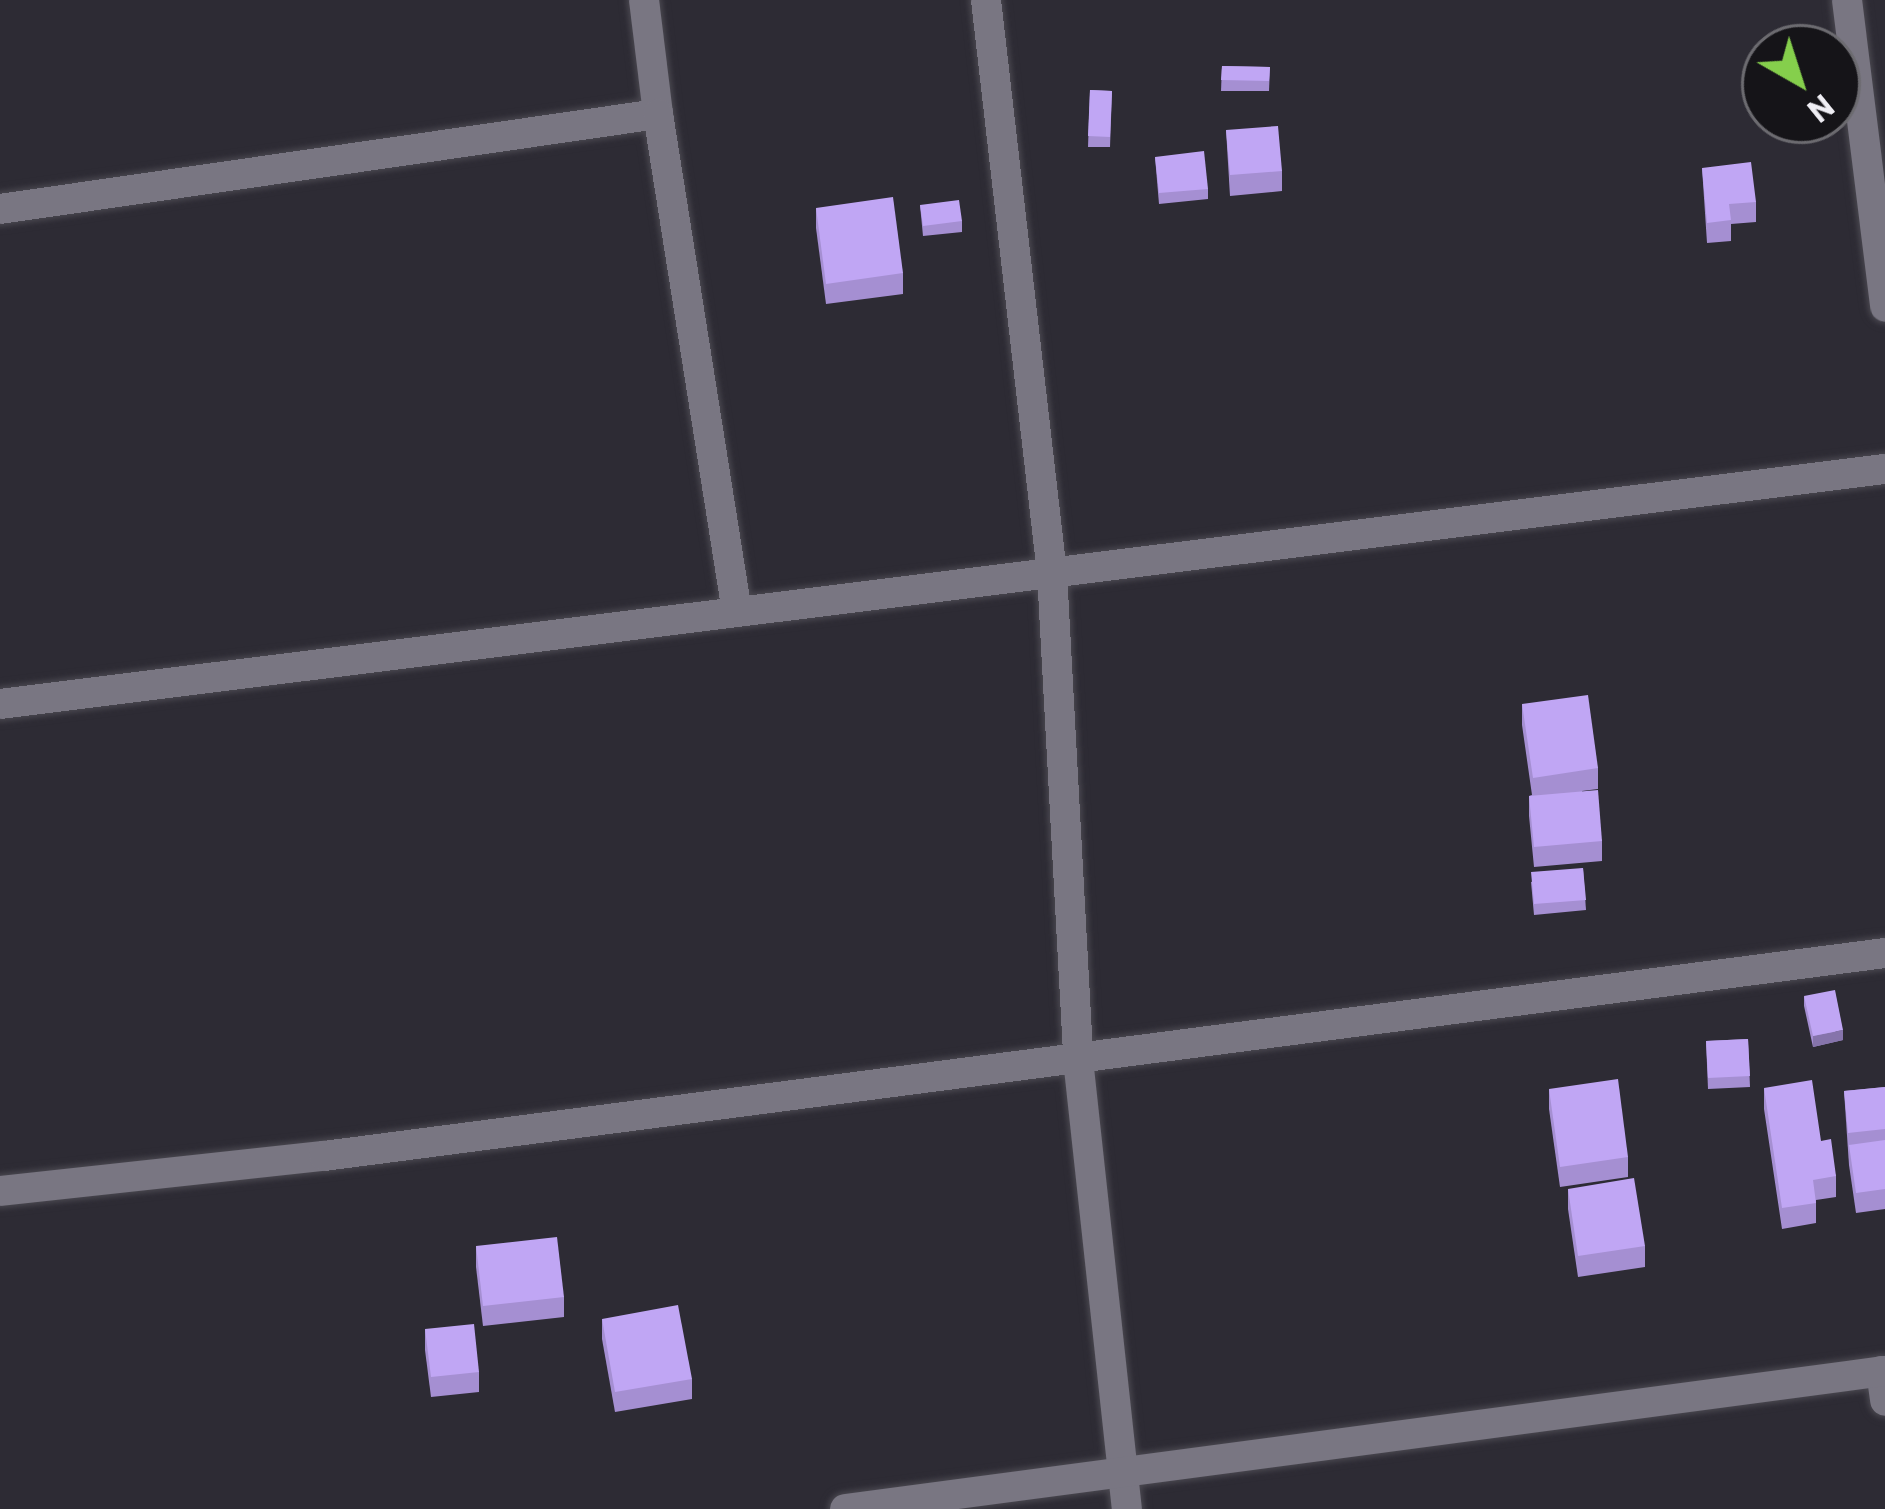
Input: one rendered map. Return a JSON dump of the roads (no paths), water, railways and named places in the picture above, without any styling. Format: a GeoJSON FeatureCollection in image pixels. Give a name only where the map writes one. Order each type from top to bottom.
{"type":"FeatureCollection","features":[{"type":"Feature","properties":{"kind":"street"},"geometry":{"type":"LineString","coordinates":[[644,0],[737,612]]}},
{"type":"Feature","properties":{"kind":"street"},"geometry":{"type":"LineString","coordinates":[[986,0],[1052,573],[1078,1058],[1127,1509]]}},
{"type":"Feature","properties":{"kind":"street"},"geometry":{"type":"LineString","coordinates":[[1847,0],[1885,307]]}},
{"type":"Feature","properties":{"kind":"street"},"geometry":{"type":"LineString","coordinates":[[0,208],[658,114]]}},
{"type":"Feature","properties":{"kind":"street"},"geometry":{"type":"LineString","coordinates":[[0,704],[1885,469]]}},
{"type":"Feature","properties":{"kind":"street"},"geometry":{"type":"LineString","coordinates":[[0,1191],[324,1156],[1885,953]]}},
{"type":"Feature","properties":{"kind":"street"},"geometry":{"type":"LineString","coordinates":[[845,1509],[1883,1381]]}}]}
